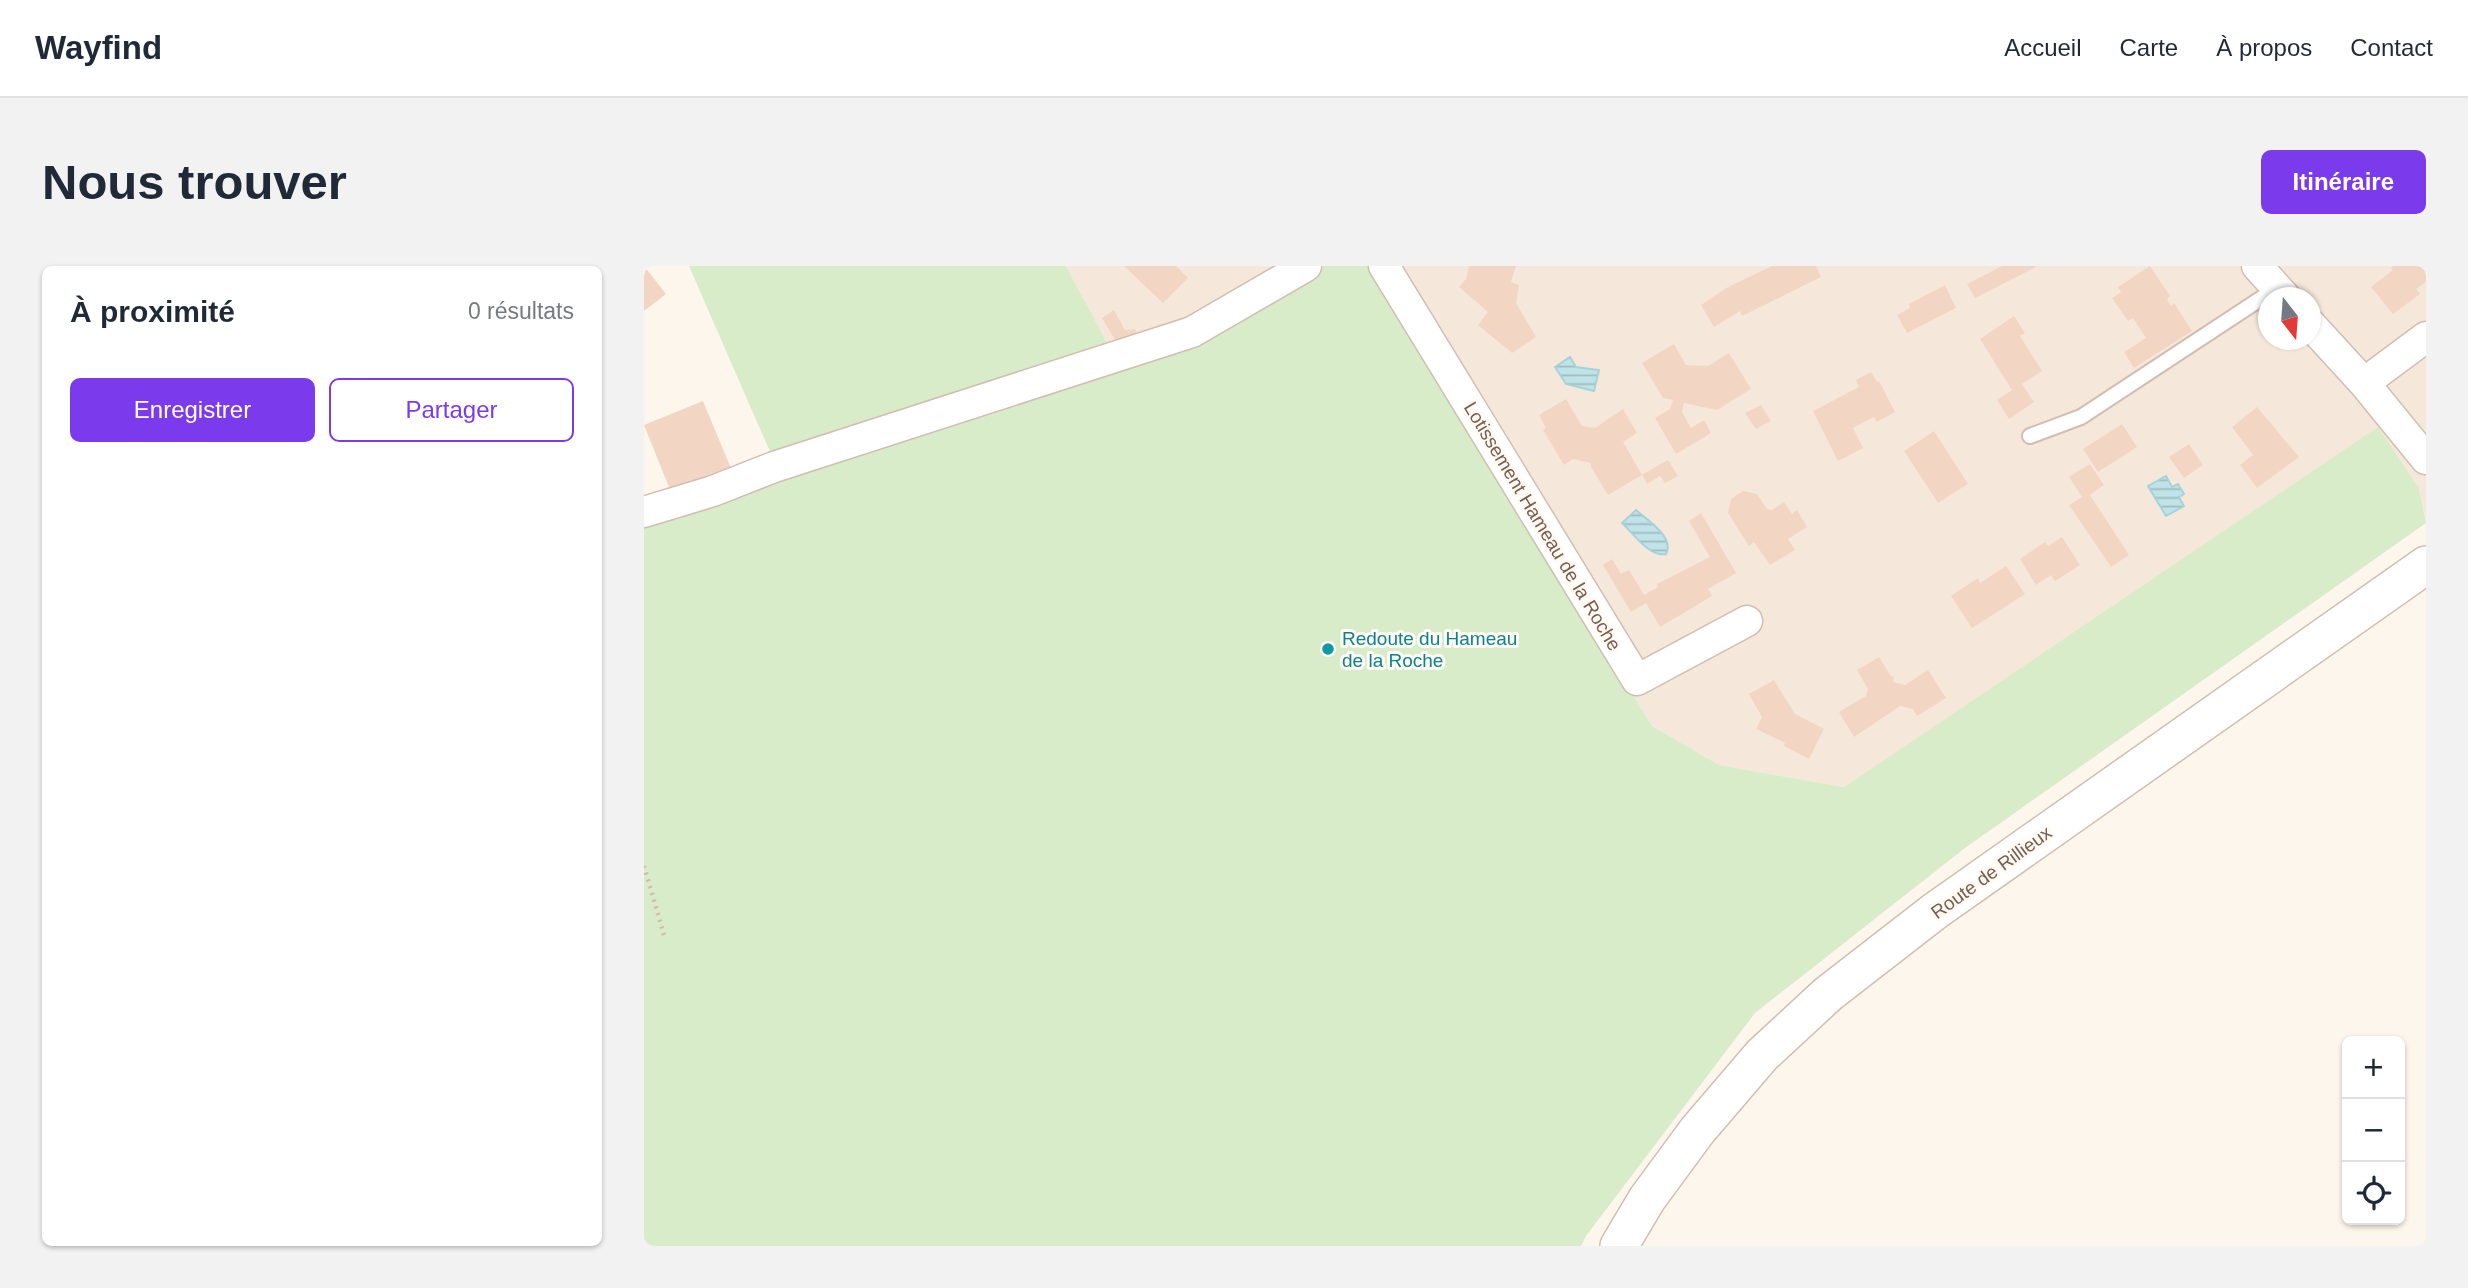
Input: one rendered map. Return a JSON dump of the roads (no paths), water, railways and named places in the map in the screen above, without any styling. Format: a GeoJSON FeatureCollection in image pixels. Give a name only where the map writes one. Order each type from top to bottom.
{"type":"FeatureCollection","features":[{"type":"Feature","properties":{"kind":"street"},"geometry":{"type":"LineString","coordinates":[[644,512],[713,491],[774,467],[1192,332],[1306,266]]}},
{"type":"Feature","properties":{"kind":"street","name":"Lotissement Hameau de la Roche"},"geometry":{"type":"LineString","coordinates":[[1384,266],[1637,680],[1747,621]]}},
{"type":"Feature","properties":{"kind":"street"},"geometry":{"type":"LineString","coordinates":[[2257,266],[2276,287]]}},
{"type":"Feature","properties":{"kind":"street"},"geometry":{"type":"LineString","coordinates":[[2321,335],[2426,459]]}},
{"type":"Feature","properties":{"kind":"street"},"geometry":{"type":"LineString","coordinates":[[2364,383],[2426,337]]}},
{"type":"Feature","properties":{"kind":"street","name":"Route de Rillieux"},"geometry":{"type":"LineString","coordinates":[[1619,1246],[1647,1199],[1697,1131],[1762,1055],[1828,994],[1956,896],[2426,565]]}},
{"type":"Feature","properties":{"kind":"lane"},"geometry":{"type":"LineString","coordinates":[[2030,436],[2081,418],[2258,308]]}},
{"type":"Feature","properties":{"kind":"water"},"geometry":{"type":"Polygon","coordinates":[[[1570,357],[1576,367],[1599,370],[1594,391],[1566,384],[1555,367],[1570,357]]]}},
{"type":"Feature","properties":{"kind":"water"},"geometry":{"type":"Polygon","coordinates":[[[2166,476],[2172,487],[2178,484],[2184,494],[2179,497],[2184,506],[2166,516],[2148,486],[2166,476]]]}},
{"type":"Feature","properties":{"kind":"water"},"geometry":{"type":"Polygon","coordinates":[[[1636,510],[1663,535],[1667,541],[1666,554],[1648,548],[1622,523],[1636,510]]]}},
{"type":"Feature","properties":{"kind":"place","name":"Redoute du Hameau de la Roche"},"geometry":{"type":"Point","coordinates":[1328,649]}}]}
